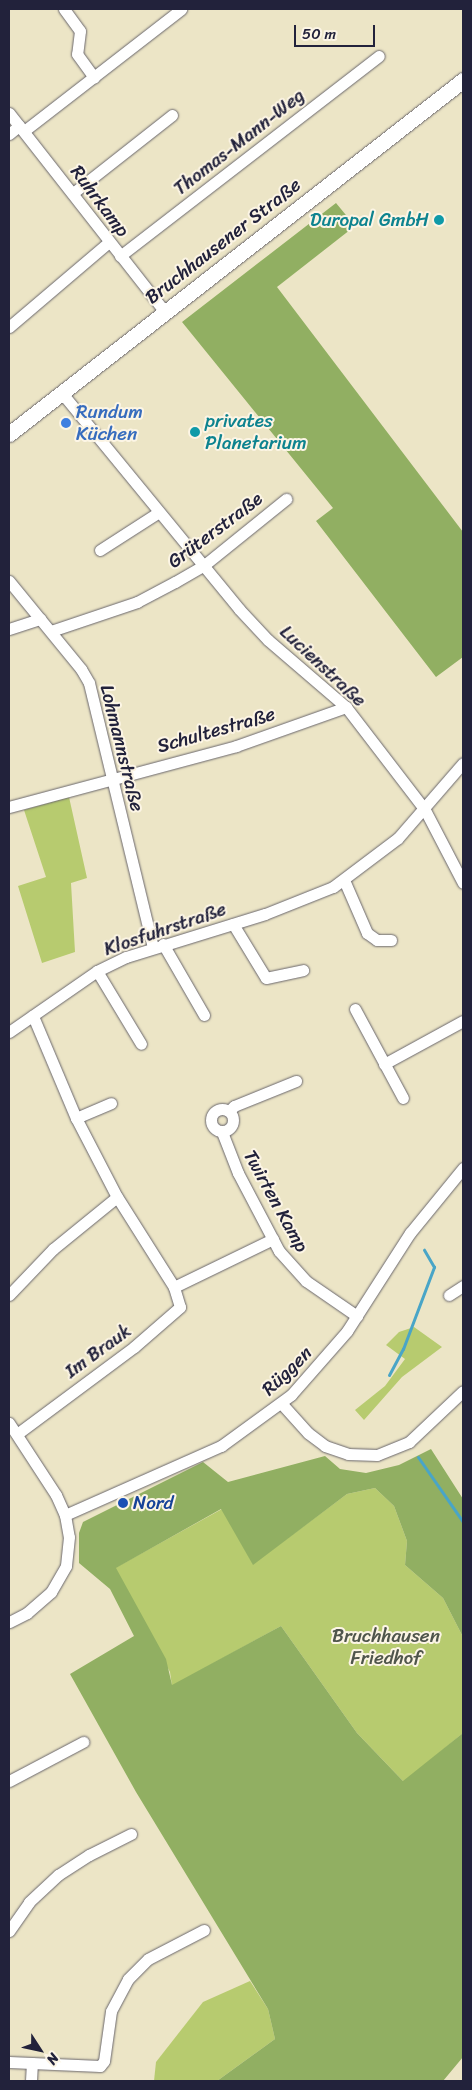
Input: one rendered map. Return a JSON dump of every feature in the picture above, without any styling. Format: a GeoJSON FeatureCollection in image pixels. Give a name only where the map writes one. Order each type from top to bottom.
{"type":"FeatureCollection","features":[{"type":"Feature","properties":{"kind":"street"},"geometry":{"type":"LineString","coordinates":[[64,9],[80,31],[77,54],[94,77]]}},
{"type":"Feature","properties":{"kind":"street"},"geometry":{"type":"LineString","coordinates":[[9,134],[21,128],[94,77],[181,9]]}},
{"type":"Feature","properties":{"kind":"street","name":"Thomas-Mann-Weg"},"geometry":{"type":"LineString","coordinates":[[120,256],[379,56]]}},
{"type":"Feature","properties":{"kind":"street","name":"Bruchhausener Straße"},"geometry":{"type":"LineString","coordinates":[[9,434],[164,311],[463,80]]}},
{"type":"Feature","properties":{"kind":"street","name":"Ruhrkamp"},"geometry":{"type":"LineString","coordinates":[[9,112],[164,311]]}},
{"type":"Feature","properties":{"kind":"street"},"geometry":{"type":"LineString","coordinates":[[73,193],[172,116]]}},
{"type":"Feature","properties":{"kind":"street"},"geometry":{"type":"LineString","coordinates":[[9,327],[109,242]]}},
{"type":"Feature","properties":{"kind":"street","name":"Lucienstraße"},"geometry":{"type":"LineString","coordinates":[[61,392],[203,566],[268,640],[346,707],[425,810],[463,884]]}},
{"type":"Feature","properties":{"kind":"street","name":"Grüterstraße"},"geometry":{"type":"LineString","coordinates":[[51,631],[137,602],[203,566],[286,498]]}},
{"type":"Feature","properties":{"kind":"street"},"geometry":{"type":"LineString","coordinates":[[100,550],[159,512]]}},
{"type":"Feature","properties":{"kind":"street","name":"Lohmannstraße"},"geometry":{"type":"LineString","coordinates":[[9,581],[81,669],[88,683],[111,778],[158,945],[204,1015]]}},
{"type":"Feature","properties":{"kind":"street"},"geometry":{"type":"LineString","coordinates":[[9,629],[40,619]]}},
{"type":"Feature","properties":{"kind":"street","name":"Schultestraße"},"geometry":{"type":"LineString","coordinates":[[9,807],[111,778],[236,746],[346,707]]}},
{"type":"Feature","properties":{"kind":"street","name":"Klosfuhrstraße"},"geometry":{"type":"LineString","coordinates":[[9,1032],[97,971],[158,945],[234,924],[300,902],[344,880],[398,838],[425,810],[463,763]]}},
{"type":"Feature","properties":{"kind":"street"},"geometry":{"type":"LineString","coordinates":[[344,880],[367,933],[377,940],[391,940]]}},
{"type":"Feature","properties":{"kind":"street"},"geometry":{"type":"LineString","coordinates":[[234,924],[266,978],[303,970]]}},
{"type":"Feature","properties":{"kind":"street"},"geometry":{"type":"LineString","coordinates":[[97,971],[141,1044]]}},
{"type":"Feature","properties":{"kind":"street"},"geometry":{"type":"LineString","coordinates":[[355,1009],[404,1098]]}},
{"type":"Feature","properties":{"kind":"street","name":"Im Brauk"},"geometry":{"type":"LineString","coordinates":[[17,1434],[177,1312],[180,1301],[174,1287],[117,1197],[76,1118],[33,1016]]}},
{"type":"Feature","properties":{"kind":"street"},"geometry":{"type":"LineString","coordinates":[[384,1064],[463,1021]]}},
{"type":"Feature","properties":{"kind":"street"},"geometry":{"type":"LineString","coordinates":[[229,1112],[234,1106],[296,1080]]}},
{"type":"Feature","properties":{"kind":"street"},"geometry":{"type":"LineString","coordinates":[[76,1118],[111,1103]]}},
{"type":"Feature","properties":{"kind":"street"},"geometry":{"type":"LineString","coordinates":[[217,1110],[229,1112],[233,1118],[232,1126],[222,1132],[212,1127],[212,1116],[217,1110]]}},
{"type":"Feature","properties":{"kind":"street","name":"Twirten Kamp"},"geometry":{"type":"LineString","coordinates":[[222,1132],[238,1173],[272,1239],[306,1281],[358,1316]]}},
{"type":"Feature","properties":{"kind":"street","name":"Rüggen"},"geometry":{"type":"LineString","coordinates":[[65,1515],[221,1446],[281,1403],[315,1371],[358,1316],[410,1233],[463,1168]]}},
{"type":"Feature","properties":{"kind":"street"},"geometry":{"type":"LineString","coordinates":[[9,1295],[53,1249],[117,1197]]}},
{"type":"Feature","properties":{"kind":"street"},"geometry":{"type":"LineString","coordinates":[[174,1287],[272,1239]]}},
{"type":"Feature","properties":{"kind":"street"},"geometry":{"type":"LineString","coordinates":[[449,1295],[463,1286]]}},
{"type":"Feature","properties":{"kind":"street"},"geometry":{"type":"LineString","coordinates":[[281,1403],[308,1433],[326,1446],[348,1454],[377,1455],[409,1442],[463,1391]]}},
{"type":"Feature","properties":{"kind":"street"},"geometry":{"type":"LineString","coordinates":[[9,1423],[50,1485],[65,1515],[69,1548],[61,1576],[40,1604],[9,1622]]}},
{"type":"Feature","properties":{"kind":"street"},"geometry":{"type":"LineString","coordinates":[[9,1781],[83,1742]]}},
{"type":"Feature","properties":{"kind":"street"},"geometry":{"type":"LineString","coordinates":[[9,1931],[29,1902],[58,1875],[88,1855],[132,1834]]}},
{"type":"Feature","properties":{"kind":"street"},"geometry":{"type":"LineString","coordinates":[[9,2062],[100,2066],[104,2061],[111,2011],[128,1979],[148,1959],[204,1930]]}},
{"type":"Feature","properties":{"kind":"street"},"geometry":{"type":"LineString","coordinates":[[31,2081],[38,2063]]}},
{"type":"Feature","properties":{"kind":"green space"},"geometry":{"type":"Polygon","coordinates":[[[336,203],[355,226],[277,287],[463,532],[463,657],[436,677],[316,521],[333,508],[182,322],[336,203]]]}},
{"type":"Feature","properties":{"kind":"green space"},"geometry":{"type":"Polygon","coordinates":[[[69,797],[87,878],[71,883],[75,952],[42,963],[18,886],[46,877],[24,810],[69,797]]]}},
{"type":"Feature","properties":{"kind":"green space"},"geometry":{"type":"Polygon","coordinates":[[[414,1327],[442,1347],[402,1377],[364,1420],[355,1410],[385,1386],[405,1359],[386,1345],[399,1332],[414,1327]]]}},
{"type":"Feature","properties":{"kind":"green space"},"geometry":{"type":"Polygon","coordinates":[[[431,1449],[463,1499],[463,1637],[443,1598],[405,1565],[407,1541],[394,1506],[375,1488],[347,1494],[253,1565],[221,1509],[116,1568],[166,1659],[172,1685],[281,1626],[357,1733],[403,1781],[463,1733],[463,2057],[443,2081],[217,2081],[275,2039],[268,2009],[136,1792],[70,1674],[134,1636],[110,1589],[79,1563],[79,1533],[83,1522],[203,1462],[228,1482],[325,1456],[340,1469],[366,1473],[399,1465],[431,1449]]]}},
{"type":"Feature","properties":{"kind":"green space","name":"Bruchhausen Friedhof"},"geometry":{"type":"Polygon","coordinates":[[[375,1488],[394,1506],[407,1541],[405,1565],[443,1598],[463,1637],[463,1733],[404,1782],[357,1733],[281,1626],[172,1686],[170,1672],[115,1568],[222,1509],[253,1564],[347,1494],[375,1488]]]}},
{"type":"Feature","properties":{"kind":"green space"},"geometry":{"type":"Polygon","coordinates":[[[250,1981],[268,2009],[275,2039],[217,2081],[154,2081],[156,2062],[203,2002],[250,1981]]]}},
{"type":"Feature","properties":{"kind":"waterway"},"geometry":{"type":"LineString","coordinates":[[389,1375],[403,1349],[434,1267],[424,1250]]}},
{"type":"Feature","properties":{"kind":"waterway"},"geometry":{"type":"LineString","coordinates":[[418,1457],[463,1522]]}},
{"type":"Feature","properties":{"kind":"place","name":"Duropal GmbH"},"geometry":{"type":"Point","coordinates":[439,220]}},
{"type":"Feature","properties":{"kind":"place","name":"Rundum Küchen"},"geometry":{"type":"Point","coordinates":[66,423]}},
{"type":"Feature","properties":{"kind":"place","name":"privates Planetarium"},"geometry":{"type":"Point","coordinates":[195,432]}},
{"type":"Feature","properties":{"kind":"place","name":"Nord"},"geometry":{"type":"Point","coordinates":[123,1503]}}]}
